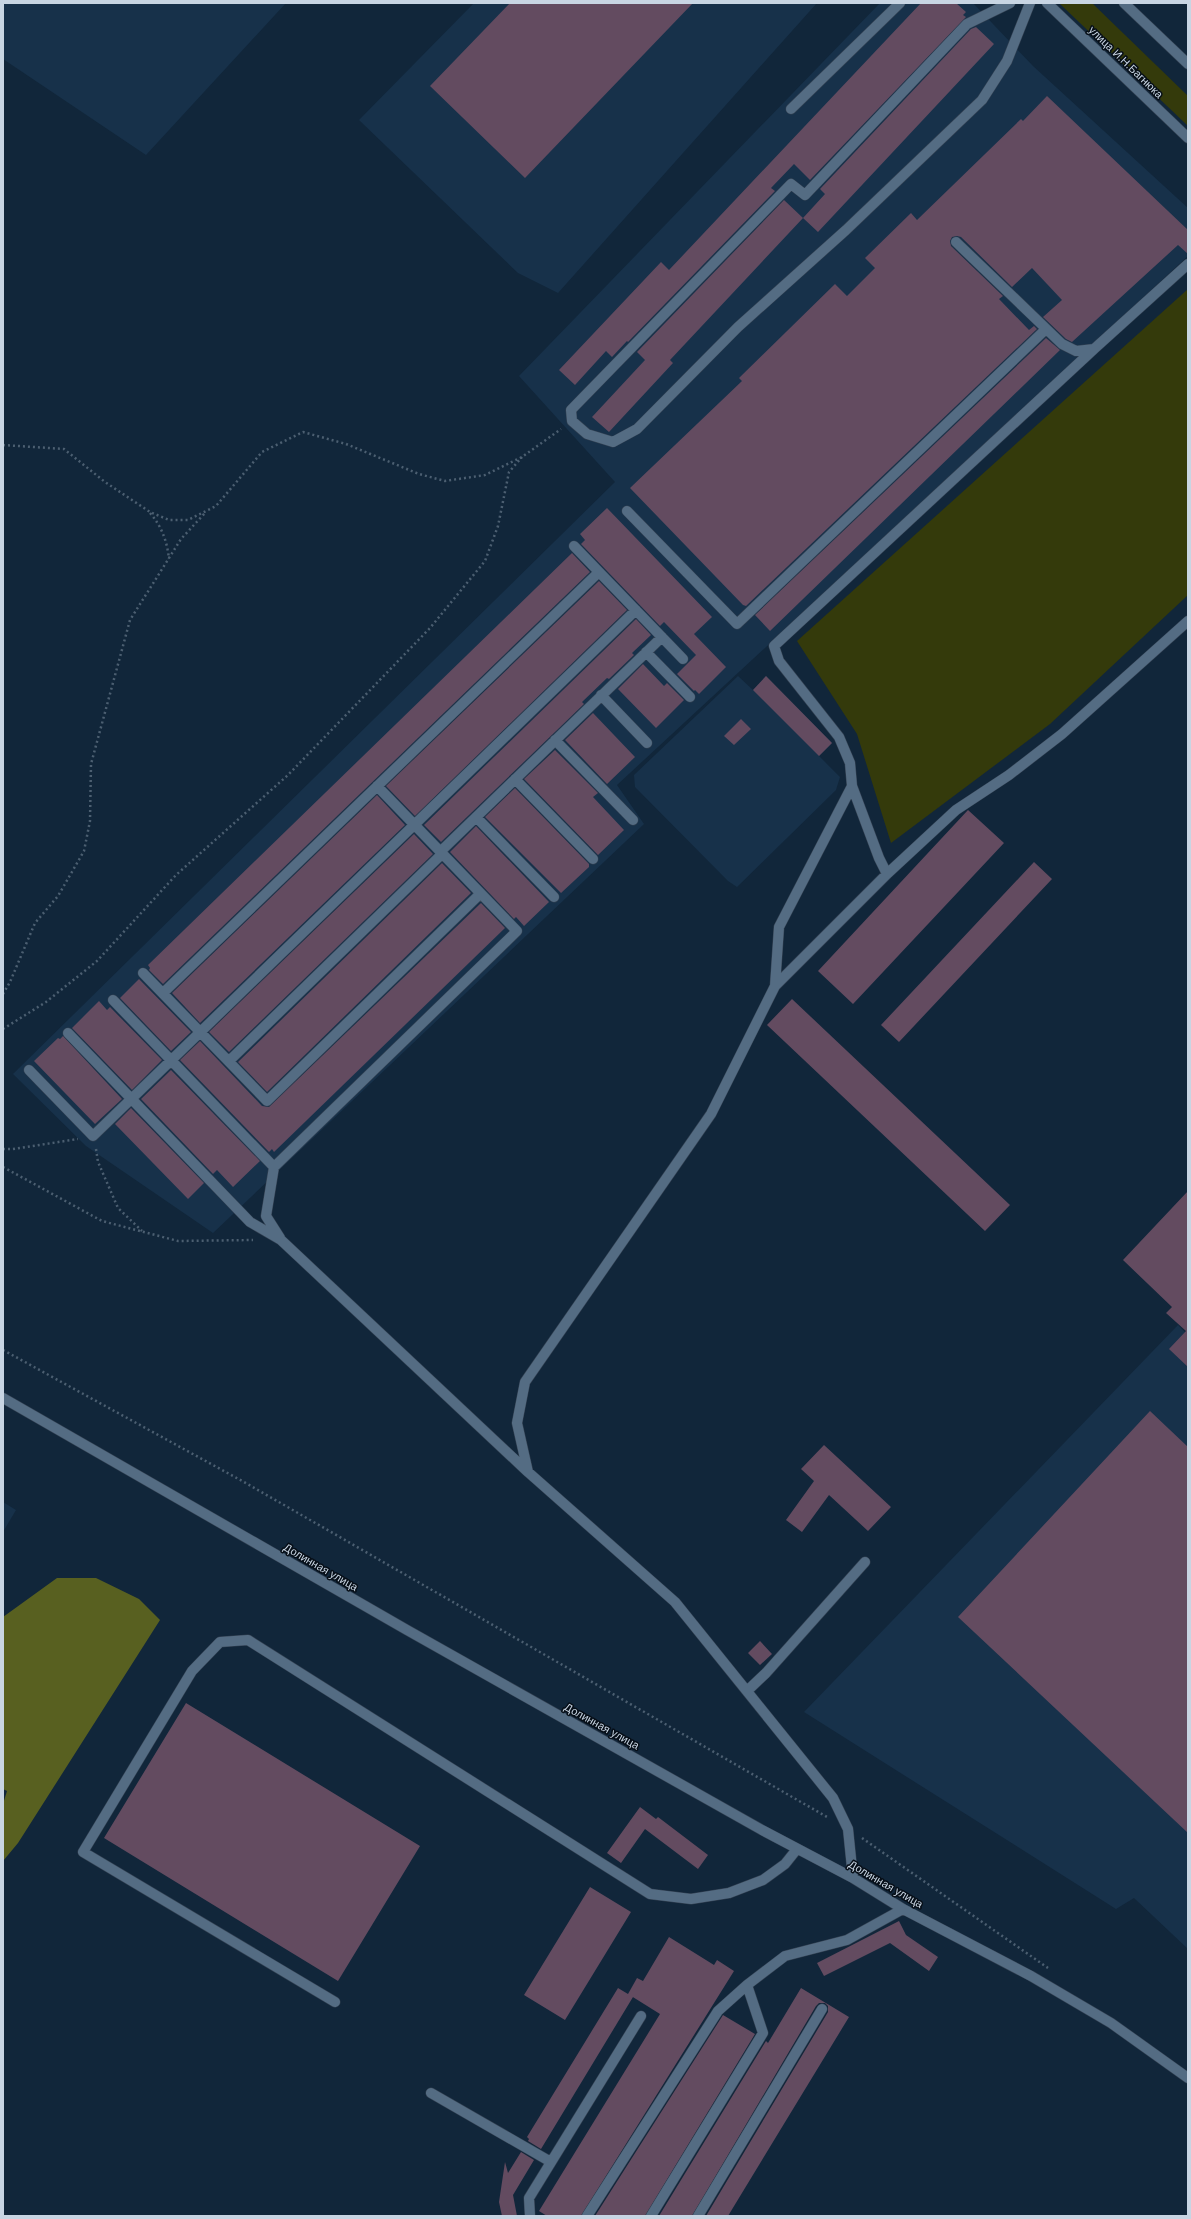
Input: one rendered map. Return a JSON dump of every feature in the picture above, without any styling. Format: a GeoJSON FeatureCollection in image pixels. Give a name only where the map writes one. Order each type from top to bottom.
{"type":"FeatureCollection","features":[{"type":"Feature","properties":{"kind":"street"},"geometry":{"type":"LineString","coordinates":[[791,109],[900,3]]}},
{"type":"Feature","properties":{"kind":"street"},"geometry":{"type":"LineString","coordinates":[[1010,3],[967,24],[805,195],[791,184],[570,410],[572,422],[587,434],[614,442],[637,429],[738,327],[846,230],[982,100],[1007,61],[1030,3]]}},
{"type":"Feature","properties":{"kind":"street","name":"улица И.Н.Багнюка"},"geometry":{"type":"LineString","coordinates":[[1047,3],[1188,138]]}},
{"type":"Feature","properties":{"kind":"street"},"geometry":{"type":"LineString","coordinates":[[1124,3],[1188,64]]}},
{"type":"Feature","properties":{"kind":"street"},"geometry":{"type":"LineString","coordinates":[[956,242],[1062,344],[1076,351],[1094,348]]}},
{"type":"Feature","properties":{"kind":"street"},"geometry":{"type":"LineString","coordinates":[[887,874],[879,858],[852,786],[850,763],[839,737],[779,661],[774,646],[1094,348],[1188,264]]}},
{"type":"Feature","properties":{"kind":"street"},"geometry":{"type":"LineString","coordinates":[[627,511],[737,624],[1046,329]]}},
{"type":"Feature","properties":{"kind":"street"},"geometry":{"type":"LineString","coordinates":[[574,546],[684,659]]}},
{"type":"Feature","properties":{"kind":"street"},"geometry":{"type":"LineString","coordinates":[[163,993],[599,572]]}},
{"type":"Feature","properties":{"kind":"street"},"geometry":{"type":"LineString","coordinates":[[29,1070],[93,1136],[636,610]]}},
{"type":"Feature","properties":{"kind":"street"},"geometry":{"type":"LineString","coordinates":[[528,1472],[517,1423],[525,1382],[711,1114],[775,986],[887,874],[956,810],[1010,776],[1062,734],[1188,621]]}},
{"type":"Feature","properties":{"kind":"street"},"geometry":{"type":"LineString","coordinates":[[229,1061],[476,817],[662,637]]}},
{"type":"Feature","properties":{"kind":"street"},"geometry":{"type":"LineString","coordinates":[[646,652],[690,698]]}},
{"type":"Feature","properties":{"kind":"street"},"geometry":{"type":"LineString","coordinates":[[601,695],[646,743]]}},
{"type":"Feature","properties":{"kind":"street"},"geometry":{"type":"LineString","coordinates":[[555,740],[633,820]]}},
{"type":"Feature","properties":{"kind":"street"},"geometry":{"type":"LineString","coordinates":[[515,779],[593,859]]}},
{"type":"Feature","properties":{"kind":"street"},"geometry":{"type":"LineString","coordinates":[[281,1240],[266,1216],[274,1166],[516,931],[377,786]]}},
{"type":"Feature","properties":{"kind":"street"},"geometry":{"type":"LineString","coordinates":[[775,986],[780,927],[852,786]]}},
{"type":"Feature","properties":{"kind":"street"},"geometry":{"type":"LineString","coordinates":[[476,817],[554,897]]}},
{"type":"Feature","properties":{"kind":"street"},"geometry":{"type":"LineString","coordinates":[[143,972],[267,1101],[480,894]]}},
{"type":"Feature","properties":{"kind":"street"},"geometry":{"type":"LineString","coordinates":[[113,1000],[274,1166]]}},
{"type":"Feature","properties":{"kind":"street"},"geometry":{"type":"LineString","coordinates":[[68,1033],[250,1222],[281,1240],[528,1472],[675,1602],[833,1798],[848,1829],[853,1878]]}},
{"type":"Feature","properties":{"kind":"street","name":"Долинная улица"},"geometry":{"type":"LineString","coordinates":[[4,1400],[400,1626],[796,1849],[853,1878],[903,1909],[1030,1976],[1111,2022],[1188,2078]]}},
{"type":"Feature","properties":{"kind":"street"},"geometry":{"type":"LineString","coordinates":[[747,1691],[766,1673],[865,1562]]}},
{"type":"Feature","properties":{"kind":"street"},"geometry":{"type":"LineString","coordinates":[[335,2002],[83,1852],[192,1671],[220,1642],[248,1640],[650,1894],[691,1899],[729,1893],[762,1880],[785,1864],[796,1849]]}},
{"type":"Feature","properties":{"kind":"street"},"geometry":{"type":"LineString","coordinates":[[587,2216],[718,2011],[746,1985],[785,1956],[847,1940],[903,1909]]}},
{"type":"Feature","properties":{"kind":"street"},"geometry":{"type":"LineString","coordinates":[[652,2216],[763,2033],[746,1985]]}},
{"type":"Feature","properties":{"kind":"street"},"geometry":{"type":"LineString","coordinates":[[698,2216],[822,2009]]}},
{"type":"Feature","properties":{"kind":"street"},"geometry":{"type":"LineString","coordinates":[[530,2216],[529,2198],[641,2016]]}},
{"type":"Feature","properties":{"kind":"street"},"geometry":{"type":"LineString","coordinates":[[431,2093],[551,2162]]}},
{"type":"Feature","properties":{"kind":"path"},"geometry":{"type":"LineString","coordinates":[[3,445],[64,448],[105,482],[150,512],[169,520],[188,520],[216,506],[262,452],[303,432],[346,444],[419,474],[445,481],[485,474],[522,457],[572,422]]}},
{"type":"Feature","properties":{"kind":"path"},"geometry":{"type":"LineString","coordinates":[[3,1029],[46,1002],[97,961],[176,875],[288,775],[430,628],[484,561],[498,526],[509,472],[522,457]]}},
{"type":"Feature","properties":{"kind":"path"},"geometry":{"type":"LineString","coordinates":[[3,994],[10,982],[35,924],[58,896],[84,852],[90,821],[91,764],[130,620],[181,540],[207,511]]}},
{"type":"Feature","properties":{"kind":"path"},"geometry":{"type":"LineString","coordinates":[[150,512],[160,525],[167,545],[169,559]]}},
{"type":"Feature","properties":{"kind":"path"},"geometry":{"type":"LineString","coordinates":[[3,1149],[51,1144],[93,1136],[98,1162],[118,1208],[142,1231],[166,1238]]}},
{"type":"Feature","properties":{"kind":"path"},"geometry":{"type":"LineString","coordinates":[[3,1167],[102,1221],[166,1238],[178,1241],[281,1240]]}},
{"type":"Feature","properties":{"kind":"path"},"geometry":{"type":"LineString","coordinates":[[3,1350],[244,1482],[590,1683],[848,1829],[1050,1969]]}},
{"type":"Feature","properties":{"kind":"shaded area"},"geometry":{"type":"Polygon","coordinates":[[[3,3],[286,3],[146,155],[3,59],[3,3]]]}},
{"type":"Feature","properties":{"kind":"shaded area"},"geometry":{"type":"Polygon","coordinates":[[[474,3],[817,3],[558,293],[518,273],[359,120],[474,3]]]}},
{"type":"Feature","properties":{"kind":"shaded area"},"geometry":{"type":"Polygon","coordinates":[[[880,3],[973,3],[1033,66],[1188,208],[1188,256],[617,785],[644,824],[213,1233],[86,1146],[13,1074],[615,482],[519,376],[880,3]]]}},
{"type":"Feature","properties":{"kind":"shaded area"},"geometry":{"type":"Polygon","coordinates":[[[738,676],[753,690],[766,676],[832,743],[819,756],[840,777],[836,790],[737,887],[728,881],[635,787],[634,775],[738,676]]]}},
{"type":"Feature","properties":{"kind":"shaded area"},"geometry":{"type":"Polygon","coordinates":[[[1178,1325],[1188,1335],[1188,1949],[1134,1898],[1116,1909],[804,1712],[1178,1325]]]}},
{"type":"Feature","properties":{"kind":"shaded area"},"geometry":{"type":"Polygon","coordinates":[[[3,1502],[16,1510],[3,1532],[3,1502]]]}},
{"type":"Feature","properties":{"kind":"green space"},"geometry":{"type":"Polygon","coordinates":[[[1059,3],[1092,3],[1188,96],[1188,126],[1059,3]]]}},
{"type":"Feature","properties":{"kind":"green space"},"geometry":{"type":"Polygon","coordinates":[[[1188,289],[1188,595],[1050,724],[891,843],[857,734],[797,641],[1188,289]]]}},
{"type":"Feature","properties":{"kind":"green space"},"geometry":{"type":"Polygon","coordinates":[[[57,1578],[96,1578],[139,1599],[160,1620],[18,1843],[3,1861],[3,1804],[7,1791],[3,1789],[3,1617],[57,1578]]]}},
{"type":"Feature","properties":{"kind":"building"},"geometry":{"type":"Polygon","coordinates":[[[510,3],[693,3],[525,178],[430,86],[510,3]]]}},
{"type":"Feature","properties":{"kind":"building"},"geometry":{"type":"Polygon","coordinates":[[[921,3],[956,3],[966,12],[963,15],[966,17],[810,180],[794,164],[771,188],[775,191],[612,357],[606,351],[575,385],[559,370],[661,262],[669,270],[921,3]]]}},
{"type":"Feature","properties":{"kind":"building"},"geometry":{"type":"Polygon","coordinates":[[[976,27],[994,44],[818,232],[803,218],[825,194],[820,189],[971,29],[976,27]]]}},
{"type":"Feature","properties":{"kind":"building"},"geometry":{"type":"Polygon","coordinates":[[[1047,96],[1188,230],[1188,254],[1178,245],[1072,342],[1066,339],[1043,317],[1062,300],[1032,268],[1012,287],[961,237],[952,237],[950,241],[951,246],[1003,296],[999,299],[1029,330],[1034,326],[1037,329],[746,606],[743,605],[630,488],[742,381],[739,378],[835,284],[847,296],[875,268],[865,258],[911,213],[917,220],[1021,119],[1023,121],[1047,96]]]}},
{"type":"Feature","properties":{"kind":"building"},"geometry":{"type":"Polygon","coordinates":[[[784,200],[803,218],[670,360],[673,363],[609,432],[592,417],[645,360],[637,352],[784,200]]]}},
{"type":"Feature","properties":{"kind":"building"},"geometry":{"type":"Polygon","coordinates":[[[1046,338],[1060,350],[770,631],[755,615],[1046,338]]]}},
{"type":"Feature","properties":{"kind":"building"},"geometry":{"type":"Polygon","coordinates":[[[607,508],[712,617],[694,634],[726,667],[699,694],[677,674],[696,655],[664,622],[660,626],[581,544],[585,540],[580,534],[607,508]]]}},
{"type":"Feature","properties":{"kind":"building"},"geometry":{"type":"Polygon","coordinates":[[[572,553],[590,572],[163,984],[149,970],[150,968],[148,965],[572,553]]]}},
{"type":"Feature","properties":{"kind":"building"},"geometry":{"type":"Polygon","coordinates":[[[599,581],[627,610],[415,816],[386,786],[599,581]]]}},
{"type":"Feature","properties":{"kind":"building"},"geometry":{"type":"Polygon","coordinates":[[[636,619],[651,635],[632,653],[634,655],[582,702],[584,704],[441,842],[424,825],[636,619]]]}},
{"type":"Feature","properties":{"kind":"building"},"geometry":{"type":"Polygon","coordinates":[[[643,664],[664,686],[667,683],[684,700],[656,728],[618,689],[643,664]]]}},
{"type":"Feature","properties":{"kind":"building"},"geometry":{"type":"Polygon","coordinates":[[[766,676],[832,743],[819,756],[753,690],[766,676]]]}},
{"type":"Feature","properties":{"kind":"building"},"geometry":{"type":"Polygon","coordinates":[[[593,713],[635,757],[607,784],[565,740],[593,713]]]}},
{"type":"Feature","properties":{"kind":"building"},"geometry":{"type":"Polygon","coordinates":[[[741,719],[751,729],[734,745],[724,736],[741,719]]]}},
{"type":"Feature","properties":{"kind":"building"},"geometry":{"type":"Polygon","coordinates":[[[555,750],[598,793],[593,797],[624,830],[598,855],[524,779],[555,750]]]}},
{"type":"Feature","properties":{"kind":"building"},"geometry":{"type":"Polygon","coordinates":[[[515,788],[589,864],[589,867],[561,893],[485,817],[515,788]]]}},
{"type":"Feature","properties":{"kind":"building"},"geometry":{"type":"Polygon","coordinates":[[[377,795],[405,825],[200,1023],[172,993],[377,795]]]}},
{"type":"Feature","properties":{"kind":"building"},"geometry":{"type":"Polygon","coordinates":[[[968,810],[1004,843],[853,1004],[818,971],[968,810]]]}},
{"type":"Feature","properties":{"kind":"building"},"geometry":{"type":"Polygon","coordinates":[[[476,826],[549,902],[524,926],[516,917],[514,919],[450,852],[476,826]]]}},
{"type":"Feature","properties":{"kind":"building"},"geometry":{"type":"Polygon","coordinates":[[[414,834],[433,854],[229,1052],[209,1032],[414,834]]]}},
{"type":"Feature","properties":{"kind":"building"},"geometry":{"type":"Polygon","coordinates":[[[1034,862],[1052,879],[899,1042],[881,1025],[1034,862]]]}},
{"type":"Feature","properties":{"kind":"building"},"geometry":{"type":"Polygon","coordinates":[[[442,863],[471,893],[267,1092],[238,1062],[442,863]]]}},
{"type":"Feature","properties":{"kind":"building"},"geometry":{"type":"Polygon","coordinates":[[[481,903],[505,928],[274,1152],[272,1149],[269,1152],[180,1060],[200,1041],[262,1106],[269,1107],[481,903]]]}},
{"type":"Feature","properties":{"kind":"building"},"geometry":{"type":"Polygon","coordinates":[[[139,979],[191,1032],[171,1051],[120,998],[139,979]]]}},
{"type":"Feature","properties":{"kind":"building"},"geometry":{"type":"Polygon","coordinates":[[[792,999],[1010,1205],[985,1231],[767,1025],[792,999]]]}},
{"type":"Feature","properties":{"kind":"building"},"geometry":{"type":"Polygon","coordinates":[[[99,1001],[107,1010],[110,1007],[162,1060],[132,1090],[72,1028],[99,1001]]]}},
{"type":"Feature","properties":{"kind":"building"},"geometry":{"type":"Polygon","coordinates":[[[63,1036],[122,1099],[95,1124],[34,1061],[58,1038],[60,1039],[63,1036]]]}},
{"type":"Feature","properties":{"kind":"building"},"geometry":{"type":"Polygon","coordinates":[[[171,1070],[260,1161],[233,1187],[217,1170],[213,1174],[141,1099],[171,1070]]]}},
{"type":"Feature","properties":{"kind":"building"},"geometry":{"type":"Polygon","coordinates":[[[131,1108],[204,1183],[188,1199],[115,1124],[131,1108]]]}},
{"type":"Feature","properties":{"kind":"building"},"geometry":{"type":"Polygon","coordinates":[[[1188,1191],[1188,1367],[1169,1349],[1186,1331],[1166,1313],[1172,1307],[1123,1260],[1188,1191]]]}},
{"type":"Feature","properties":{"kind":"building"},"geometry":{"type":"Polygon","coordinates":[[[1150,1411],[1188,1447],[1188,1833],[958,1617],[1150,1411]]]}},
{"type":"Feature","properties":{"kind":"building"},"geometry":{"type":"Polygon","coordinates":[[[824,1445],[891,1507],[868,1531],[829,1495],[802,1532],[786,1520],[814,1481],[801,1469],[824,1445]]]}},
{"type":"Feature","properties":{"kind":"building"},"geometry":{"type":"Polygon","coordinates":[[[760,1641],[772,1654],[760,1665],[748,1653],[760,1641]]]}},
{"type":"Feature","properties":{"kind":"building"},"geometry":{"type":"Polygon","coordinates":[[[186,1703],[420,1846],[338,1981],[104,1838],[186,1703]]]}},
{"type":"Feature","properties":{"kind":"building"},"geometry":{"type":"Polygon","coordinates":[[[640,1807],[656,1819],[658,1817],[708,1855],[698,1869],[645,1829],[621,1863],[607,1853],[640,1807]]]}},
{"type":"Feature","properties":{"kind":"building"},"geometry":{"type":"Polygon","coordinates":[[[590,1887],[631,1912],[565,2020],[524,1995],[590,1887]]]}},
{"type":"Feature","properties":{"kind":"building"},"geometry":{"type":"Polygon","coordinates":[[[899,1921],[906,1935],[938,1957],[929,1971],[890,1943],[824,1976],[817,1963],[899,1921]]]}},
{"type":"Feature","properties":{"kind":"building"},"geometry":{"type":"Polygon","coordinates":[[[669,1937],[714,1965],[717,1960],[734,1971],[581,2216],[547,2216],[539,2211],[660,2014],[628,1994],[637,1978],[643,1981],[669,1937]]]}},
{"type":"Feature","properties":{"kind":"building"},"geometry":{"type":"Polygon","coordinates":[[[618,1988],[633,1997],[541,2149],[528,2141],[529,2139],[527,2137],[618,1988]]]}},
{"type":"Feature","properties":{"kind":"building"},"geometry":{"type":"Polygon","coordinates":[[[801,1988],[849,2017],[728,2216],[706,2216],[828,2012],[828,2006],[825,2003],[819,2003],[816,2006],[692,2216],[659,2216],[766,2041],[768,2043],[801,1988]]]}},
{"type":"Feature","properties":{"kind":"building"},"geometry":{"type":"Polygon","coordinates":[[[723,2015],[755,2034],[645,2216],[595,2216],[723,2015]]]}},
{"type":"Feature","properties":{"kind":"building"},"geometry":{"type":"Polygon","coordinates":[[[521,2152],[534,2160],[513,2195],[517,2216],[502,2216],[499,2202],[505,2162],[508,2173],[521,2152]]]}}]}
